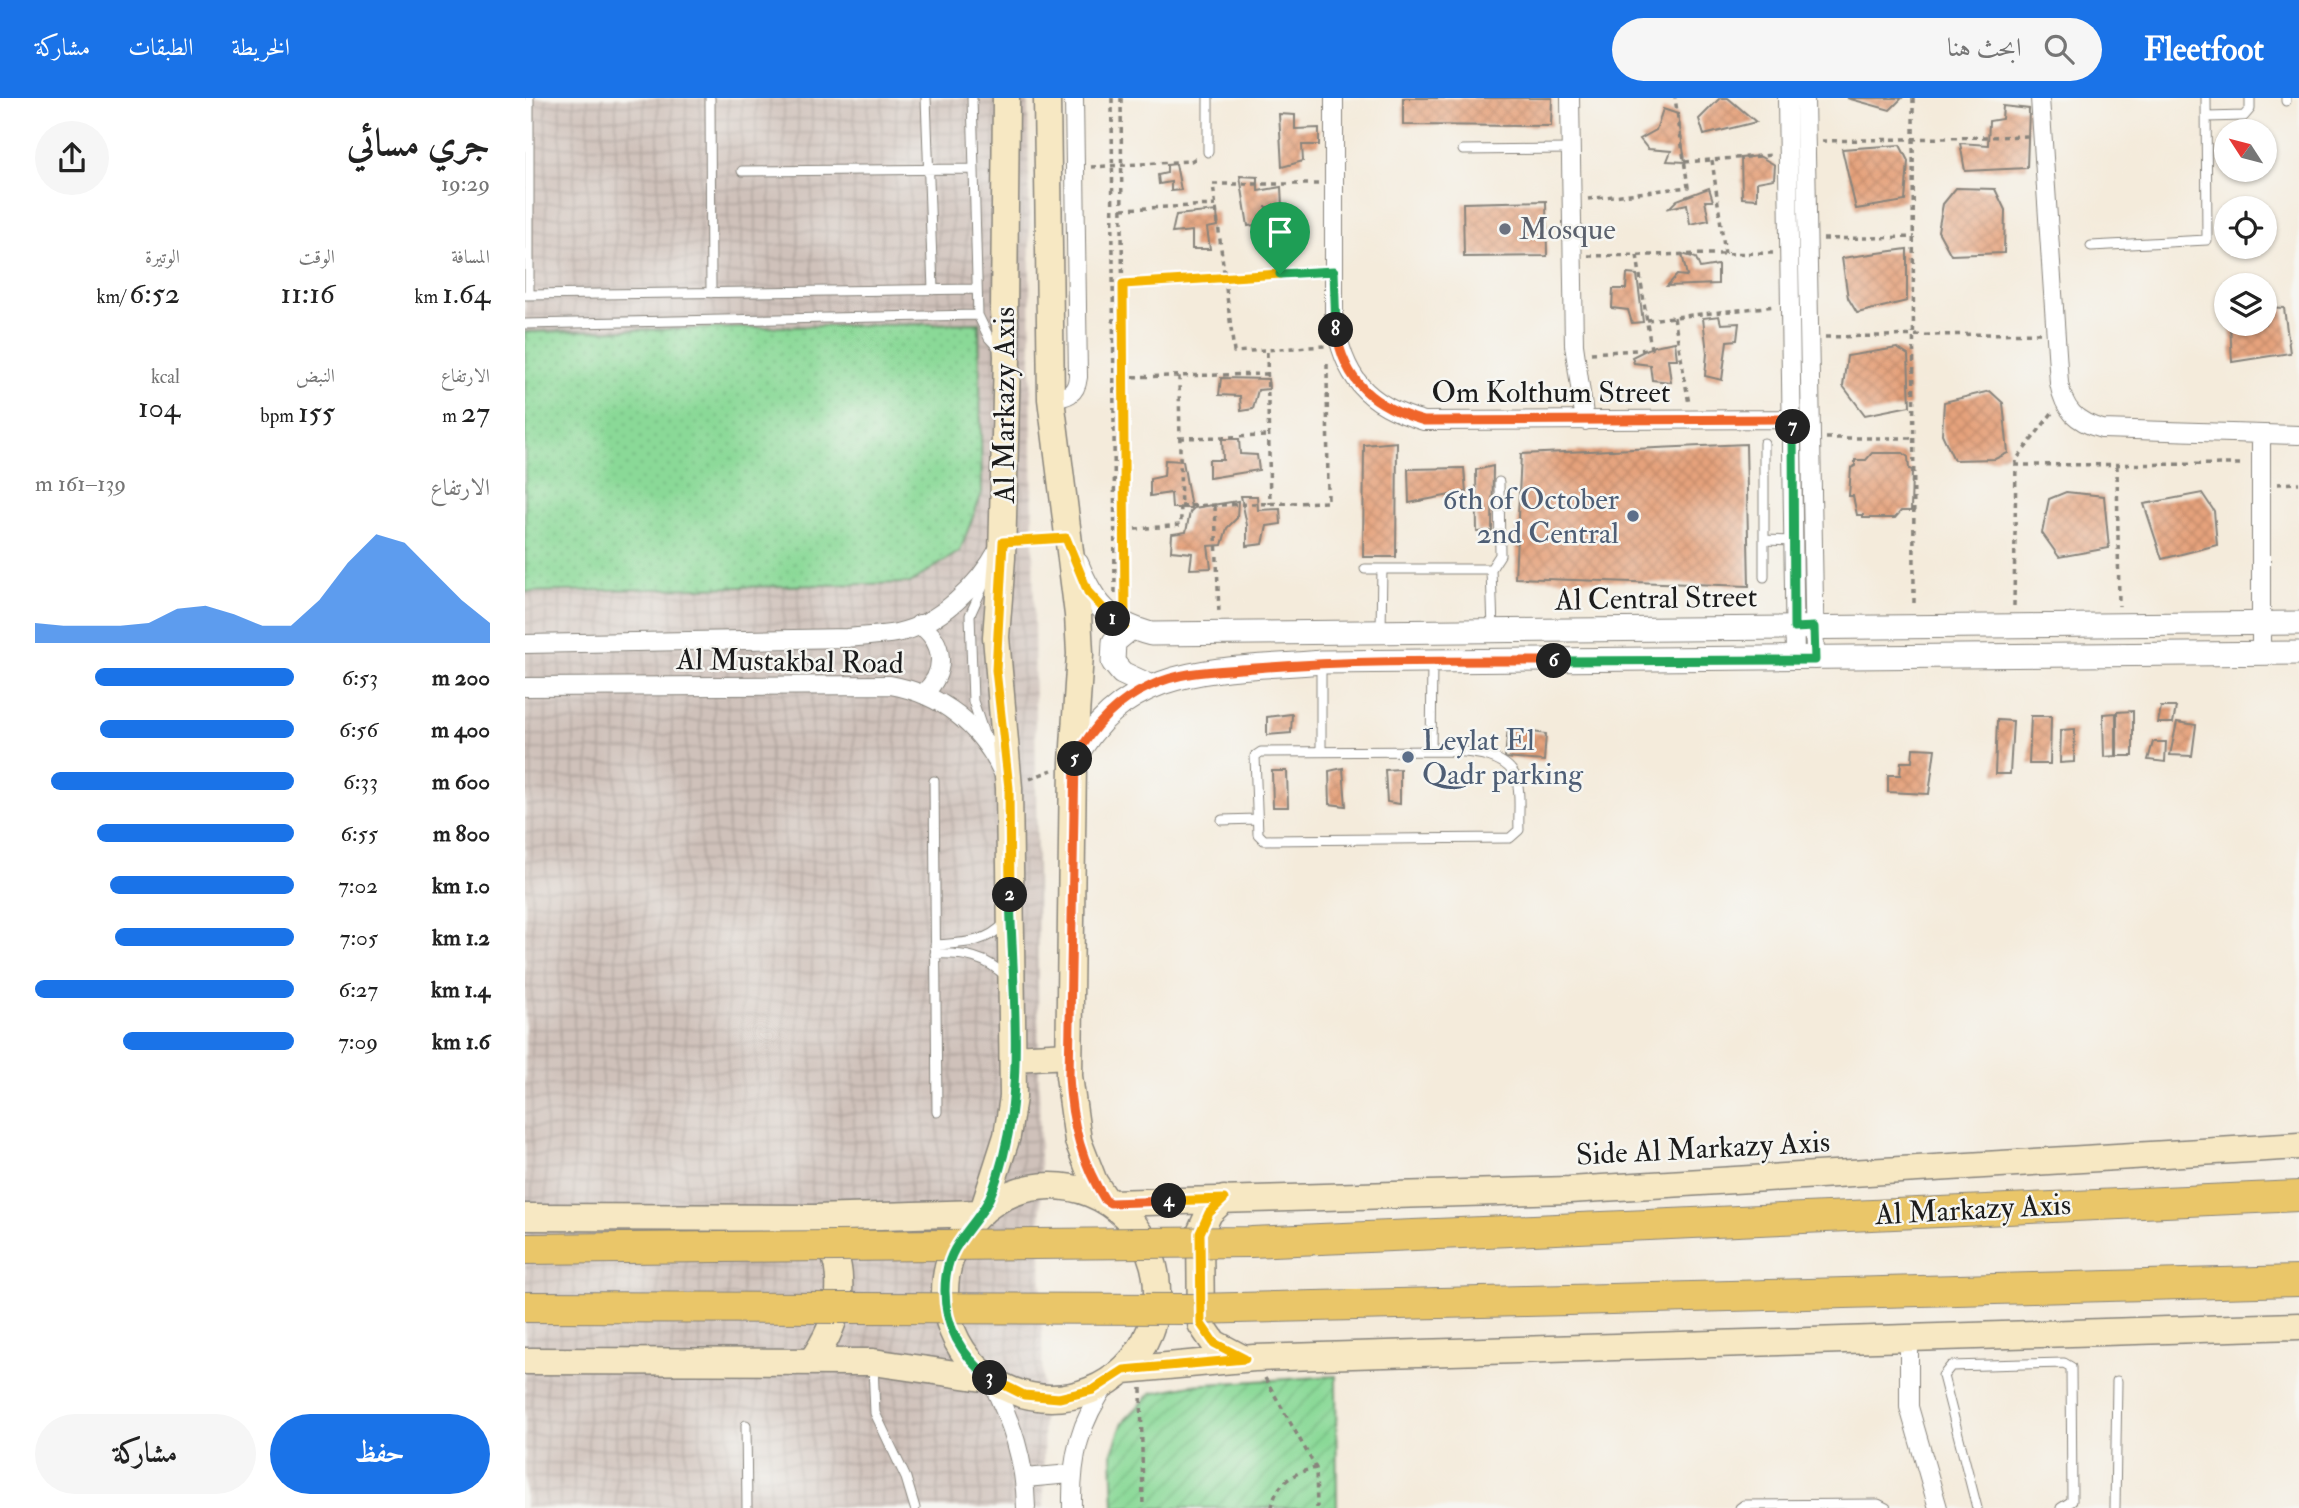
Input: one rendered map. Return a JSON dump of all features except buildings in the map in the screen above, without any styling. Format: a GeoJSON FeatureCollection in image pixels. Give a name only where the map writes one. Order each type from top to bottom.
{"type":"FeatureCollection","features":[{"type":"Feature","properties":{"kind":"highway","name":"Al Markazy Axis"},"geometry":{"type":"LineString","coordinates":[[525,1249],[1251,1242],[2299,1196]]}},
{"type":"Feature","properties":{"kind":"highway"},"geometry":{"type":"LineString","coordinates":[[525,1307],[1193,1309],[2299,1281]]}},
{"type":"Feature","properties":{"kind":"main road","name":"Al Markazy Axis"},"geometry":{"type":"LineString","coordinates":[[981,1212],[1007,1136],[1013,1058],[1009,788],[996,670],[1007,356],[1004,311],[1006,98]]}},
{"type":"Feature","properties":{"kind":"main road","name":"Al Markazy Axis"},"geometry":{"type":"LineString","coordinates":[[1047,98],[1051,399],[1080,654],[1073,762],[1070,1098],[1078,1141],[1094,1182],[1108,1201]]}},
{"type":"Feature","properties":{"kind":"main road"},"geometry":{"type":"LineString","coordinates":[[1013,1058],[1069,1055]]}},
{"type":"Feature","properties":{"kind":"main road","name":"Side Al Markazy Axis"},"geometry":{"type":"LineString","coordinates":[[1108,1201],[1569,1190],[2299,1146]]}},
{"type":"Feature","properties":{"kind":"main road"},"geometry":{"type":"LineString","coordinates":[[1124,1373],[1142,1347],[1153,1321],[1157,1283],[1154,1264],[1143,1238],[1125,1215],[1108,1201],[1089,1192],[1052,1185],[1015,1192],[981,1212],[968,1226],[951,1256],[945,1290],[948,1316],[957,1340],[977,1368],[991,1379],[1024,1395],[1051,1398],[1077,1395],[1124,1373],[1249,1359],[2299,1326]]}},
{"type":"Feature","properties":{"kind":"main road"},"geometry":{"type":"LineString","coordinates":[[1224,1199],[1209,1213],[1200,1233],[1201,1324],[1214,1343],[1249,1359]]}},
{"type":"Feature","properties":{"kind":"main road"},"geometry":{"type":"LineString","coordinates":[[525,1217],[815,1218],[981,1212]]}},
{"type":"Feature","properties":{"kind":"main road"},"geometry":{"type":"LineString","coordinates":[[811,1362],[826,1341],[836,1317],[840,1291],[838,1265],[829,1240],[815,1218]]}},
{"type":"Feature","properties":{"kind":"main road"},"geometry":{"type":"LineString","coordinates":[[525,1361],[873,1362],[991,1379]]}},
{"type":"Feature","properties":{"kind":"street"},"geometry":{"type":"LineString","coordinates":[[1051,399],[1067,397],[1073,392],[1078,377],[1074,98]]}},
{"type":"Feature","properties":{"kind":"street","name":"Om Kolthum Street"},"geometry":{"type":"LineString","coordinates":[[1334,98],[1334,317],[1338,345],[1350,373],[1369,396],[1395,413],[1424,421],[1455,423],[1793,419]]}},
{"type":"Feature","properties":{"kind":"street"},"geometry":{"type":"LineString","coordinates":[[1570,98],[1575,354],[1585,421]]}},
{"type":"Feature","properties":{"kind":"street"},"geometry":{"type":"LineString","coordinates":[[1787,98],[1794,541],[1804,627]]}},
{"type":"Feature","properties":{"kind":"street"},"geometry":{"type":"LineString","coordinates":[[1805,98],[1810,439],[1805,660]]}},
{"type":"Feature","properties":{"kind":"street"},"geometry":{"type":"LineString","coordinates":[[2040,98],[2056,333],[2063,400],[2072,415],[2086,425],[2102,429],[2299,435]]}},
{"type":"Feature","properties":{"kind":"street"},"geometry":{"type":"LineString","coordinates":[[2261,434],[2261,653]]}},
{"type":"Feature","properties":{"kind":"street"},"geometry":{"type":"LineString","coordinates":[[1066,538],[1088,592],[1124,625],[1114,642],[1114,662],[1122,673],[1150,686]]}},
{"type":"Feature","properties":{"kind":"street","name":"Al Mustakbal Road"},"geometry":{"type":"LineString","coordinates":[[525,644],[847,638],[898,633],[946,608],[973,585],[1002,550]]}},
{"type":"Feature","properties":{"kind":"street","name":"Al Central Street"},"geometry":{"type":"LineString","coordinates":[[1124,625],[1151,635],[1219,635],[2299,623]]}},
{"type":"Feature","properties":{"kind":"street"},"geometry":{"type":"LineString","coordinates":[[919,624],[933,636],[940,653],[936,680],[924,693]]}},
{"type":"Feature","properties":{"kind":"street","name":"Al Central Street"},"geometry":{"type":"LineString","coordinates":[[1073,762],[1082,744],[1105,717],[1150,686],[1184,674],[1321,662],[1805,660],[2299,653]]}},
{"type":"Feature","properties":{"kind":"street","name":"Al Mustakbal Road"},"geometry":{"type":"LineString","coordinates":[[525,687],[828,683],[890,685],[924,693],[954,711],[981,738],[1009,788]]}},
{"type":"Feature","properties":{"kind":"street"},"geometry":{"type":"LineString","coordinates":[[1909,1340],[1909,1407],[1938,1508]]}},
{"type":"Feature","properties":{"kind":"street"},"geometry":{"type":"LineString","coordinates":[[1072,1508],[1071,1474],[1080,1431],[1124,1373]]}},
{"type":"Feature","properties":{"kind":"street"},"geometry":{"type":"LineString","coordinates":[[991,1379],[1014,1428],[1025,1478],[1026,1508]]}},
{"type":"Feature","properties":{"kind":"street"},"geometry":{"type":"LineString","coordinates":[[1025,1478],[1071,1474]]}},
{"type":"Feature","properties":{"kind":"lane"},"geometry":{"type":"LineString","coordinates":[[529,98],[527,295],[977,289]]}},
{"type":"Feature","properties":{"kind":"lane"},"geometry":{"type":"LineString","coordinates":[[711,98],[711,293]]}},
{"type":"Feature","properties":{"kind":"lane"},"geometry":{"type":"LineString","coordinates":[[926,98],[933,290]]}},
{"type":"Feature","properties":{"kind":"lane"},"geometry":{"type":"LineString","coordinates":[[972,98],[978,315],[989,338],[1007,356]]}},
{"type":"Feature","properties":{"kind":"lane"},"geometry":{"type":"LineString","coordinates":[[1208,98],[1208,152]]}},
{"type":"Feature","properties":{"kind":"lane"},"geometry":{"type":"LineString","coordinates":[[2091,246],[2207,240],[2206,98]]}},
{"type":"Feature","properties":{"kind":"lane"},"geometry":{"type":"LineString","coordinates":[[2207,117],[2244,116],[2250,109],[2250,98]]}},
{"type":"Feature","properties":{"kind":"lane"},"geometry":{"type":"LineString","coordinates":[[1463,150],[1570,149]]}},
{"type":"Feature","properties":{"kind":"lane"},"geometry":{"type":"LineString","coordinates":[[743,171],[973,169]]}},
{"type":"Feature","properties":{"kind":"lane"},"geometry":{"type":"LineString","coordinates":[[525,324],[978,315]]}},
{"type":"Feature","properties":{"kind":"lane"},"geometry":{"type":"LineString","coordinates":[[1764,443],[1764,577]]}},
{"type":"Feature","properties":{"kind":"lane"},"geometry":{"type":"LineString","coordinates":[[1493,631],[1490,569],[1500,555],[1499,482]]}},
{"type":"Feature","properties":{"kind":"lane"},"geometry":{"type":"LineString","coordinates":[[1764,540],[1794,541]]}},
{"type":"Feature","properties":{"kind":"lane"},"geometry":{"type":"LineString","coordinates":[[1365,569],[1490,569]]}},
{"type":"Feature","properties":{"kind":"lane"},"geometry":{"type":"LineString","coordinates":[[1381,633],[1382,569]]}},
{"type":"Feature","properties":{"kind":"lane"},"geometry":{"type":"LineString","coordinates":[[1321,662],[1321,751]]}},
{"type":"Feature","properties":{"kind":"lane"},"geometry":{"type":"LineString","coordinates":[[1431,751],[1432,662]]}},
{"type":"Feature","properties":{"kind":"lane"},"geometry":{"type":"LineString","coordinates":[[1321,751],[1483,754],[1513,772],[1518,782],[1516,834],[1505,840],[1264,840],[1258,834],[1257,754],[1321,751]]}},
{"type":"Feature","properties":{"kind":"lane"},"geometry":{"type":"LineString","coordinates":[[934,781],[937,1112]]}},
{"type":"Feature","properties":{"kind":"lane"},"geometry":{"type":"LineString","coordinates":[[1222,820],[1257,819]]}},
{"type":"Feature","properties":{"kind":"lane"},"geometry":{"type":"LineString","coordinates":[[935,950],[985,939],[1011,916]]}},
{"type":"Feature","properties":{"kind":"lane"},"geometry":{"type":"LineString","coordinates":[[935,950],[982,960],[1012,983]]}},
{"type":"Feature","properties":{"kind":"lane"},"geometry":{"type":"LineString","coordinates":[[873,1362],[875,1412],[906,1478],[915,1508]]}},
{"type":"Feature","properties":{"kind":"lane"},"geometry":{"type":"LineString","coordinates":[[1977,1508],[1945,1371],[1951,1366],[2064,1363],[2073,1371],[2072,1501],[2061,1508]]}},
{"type":"Feature","properties":{"kind":"lane"},"geometry":{"type":"LineString","coordinates":[[2115,1508],[2117,1381]]}},
{"type":"Feature","properties":{"kind":"lane"},"geometry":{"type":"LineString","coordinates":[[746,1425],[747,1508]]}},
{"type":"Feature","properties":{"kind":"lane"},"geometry":{"type":"LineString","coordinates":[[1740,1508],[1744,1505],[1878,1504],[1886,1508]]}},
{"type":"Feature","properties":{"kind":"path"},"geometry":{"type":"LineString","coordinates":[[1112,98],[1124,625]]}},
{"type":"Feature","properties":{"kind":"path"},"geometry":{"type":"LineString","coordinates":[[1121,98],[1124,625]]}},
{"type":"Feature","properties":{"kind":"path"},"geometry":{"type":"LineString","coordinates":[[1571,201],[1686,188],[1685,162],[1675,98]]}},
{"type":"Feature","properties":{"kind":"path"},"geometry":{"type":"LineString","coordinates":[[1913,98],[1914,626]]}},
{"type":"Feature","properties":{"kind":"path"},"geometry":{"type":"LineString","coordinates":[[1806,141],[2041,136]]}},
{"type":"Feature","properties":{"kind":"path"},"geometry":{"type":"LineString","coordinates":[[1075,167],[1191,161],[1208,152]]}},
{"type":"Feature","properties":{"kind":"path"},"geometry":{"type":"LineString","coordinates":[[1685,162],[1788,154]]}},
{"type":"Feature","properties":{"kind":"path"},"geometry":{"type":"LineString","coordinates":[[1712,160],[1725,254]]}},
{"type":"Feature","properties":{"kind":"path"},"geometry":{"type":"LineString","coordinates":[[1181,506],[1328,502],[1327,346],[1234,352],[1215,183],[1334,184]]}},
{"type":"Feature","properties":{"kind":"path"},"geometry":{"type":"LineString","coordinates":[[1122,209],[1216,205]]}},
{"type":"Feature","properties":{"kind":"path"},"geometry":{"type":"LineString","coordinates":[[1807,240],[1914,237]]}},
{"type":"Feature","properties":{"kind":"path"},"geometry":{"type":"LineString","coordinates":[[1572,256],[1790,253]]}},
{"type":"Feature","properties":{"kind":"path"},"geometry":{"type":"LineString","coordinates":[[1575,354],[1650,351],[1637,255]]}},
{"type":"Feature","properties":{"kind":"path"},"geometry":{"type":"LineString","coordinates":[[1123,284],[1334,271]]}},
{"type":"Feature","properties":{"kind":"path"},"geometry":{"type":"LineString","coordinates":[[1647,320],[1791,305]]}},
{"type":"Feature","properties":{"kind":"path"},"geometry":{"type":"LineString","coordinates":[[1674,317],[1692,420]]}},
{"type":"Feature","properties":{"kind":"path"},"geometry":{"type":"LineString","coordinates":[[1808,337],[2056,333]]}},
{"type":"Feature","properties":{"kind":"path"},"geometry":{"type":"LineString","coordinates":[[1267,351],[1271,504]]}},
{"type":"Feature","properties":{"kind":"path"},"geometry":{"type":"LineString","coordinates":[[1123,377],[1268,374]]}},
{"type":"Feature","properties":{"kind":"path"},"geometry":{"type":"LineString","coordinates":[[1125,530],[1178,527],[1182,523],[1179,376]]}},
{"type":"Feature","properties":{"kind":"path"},"geometry":{"type":"LineString","coordinates":[[2014,625],[2015,465],[2019,454],[2063,400]]}},
{"type":"Feature","properties":{"kind":"path"},"geometry":{"type":"LineString","coordinates":[[1180,438],[1269,436]]}},
{"type":"Feature","properties":{"kind":"path"},"geometry":{"type":"LineString","coordinates":[[1810,439],[1915,438]]}},
{"type":"Feature","properties":{"kind":"path"},"geometry":{"type":"LineString","coordinates":[[2015,465],[2261,463]]}},
{"type":"Feature","properties":{"kind":"path"},"geometry":{"type":"LineString","coordinates":[[2117,465],[2119,624]]}},
{"type":"Feature","properties":{"kind":"path"},"geometry":{"type":"LineString","coordinates":[[1215,506],[1219,635]]}},
{"type":"Feature","properties":{"kind":"path"},"geometry":{"type":"LineString","coordinates":[[1002,550],[1066,538]]}},
{"type":"Feature","properties":{"kind":"path"},"geometry":{"type":"LineString","coordinates":[[1009,788],[1073,762]]}},
{"type":"Feature","properties":{"kind":"path"},"geometry":{"type":"LineString","coordinates":[[1249,1359],[1316,1468],[1317,1508]]}},
{"type":"Feature","properties":{"kind":"path"},"geometry":{"type":"LineString","coordinates":[[1124,1373],[1143,1508]]}},
{"type":"Feature","properties":{"kind":"path"},"geometry":{"type":"LineString","coordinates":[[1272,1508],[1279,1487],[1290,1477],[1316,1468]]}},
{"type":"Feature","properties":{"kind":"shaded area"},"geometry":{"type":"Polygon","coordinates":[[[525,98],[1028,98],[1044,1508],[525,1508],[525,98]]]}},
{"type":"Feature","properties":{"kind":"green space"},"geometry":{"type":"Polygon","coordinates":[[[979,323],[982,493],[960,551],[910,583],[525,592],[525,332],[979,323]]]}},
{"type":"Feature","properties":{"kind":"green space"},"geometry":{"type":"Polygon","coordinates":[[[1336,1376],[1337,1508],[1114,1508],[1112,1452],[1123,1422],[1151,1393],[1191,1385],[1336,1376]]]}},
{"type":"Feature","properties":{"kind":"place","name":"Mosque"},"geometry":{"type":"Point","coordinates":[1505,229]}},
{"type":"Feature","properties":{"kind":"place","name":"6th of October 2nd Central"},"geometry":{"type":"Point","coordinates":[1633,516]}},
{"type":"Feature","properties":{"kind":"place","name":"Leylat El Qadr parking"},"geometry":{"type":"Point","coordinates":[1408,757]}},
{"type":"Feature","properties":{"kind":"route"},"geometry":{"type":"LineString","coordinates":[[1334,271],[1334,317],[1338,345],[1350,373],[1369,396],[1395,413],[1424,421],[1455,423],[1793,419],[1794,628],[1814,627],[1815,660],[1321,662],[1184,674],[1150,686],[1105,717],[1082,744],[1073,762],[1069,1076],[1073,1120],[1085,1162],[1094,1182],[1105,1200],[1110,1203],[1224,1199],[1209,1213],[1200,1233],[1201,1324],[1205,1334],[1224,1351],[1245,1359],[1124,1370],[1093,1390],[1077,1395],[1042,1398],[1024,1395],[991,1379],[966,1355],[950,1324],[945,1290],[951,1256],[968,1226],[983,1211],[997,1174],[1013,1097],[1009,788],[996,670],[997,603],[1003,542],[1066,538],[1088,592],[1100,608],[1125,626],[1123,284],[1280,274],[1334,271]]}}]}
